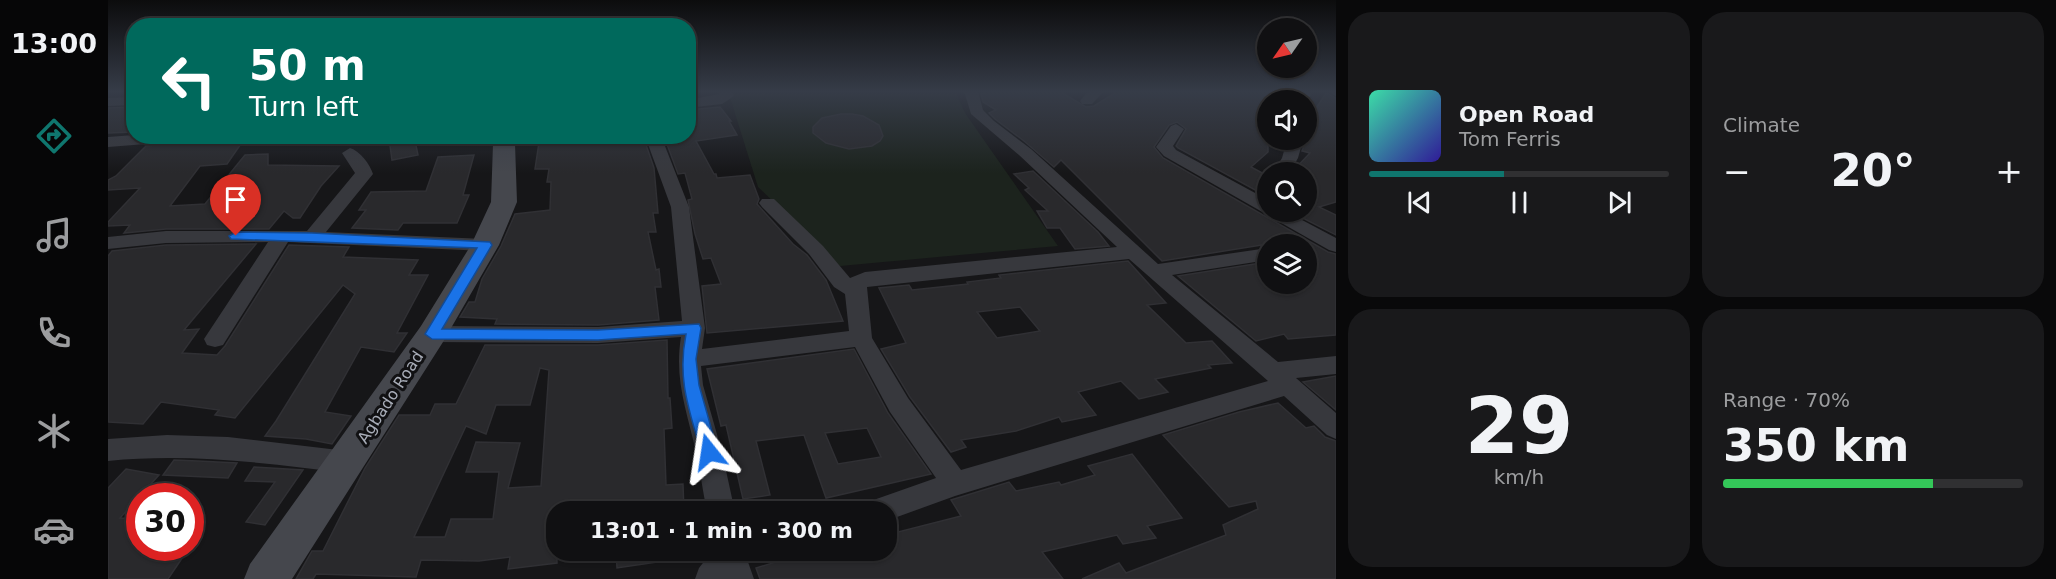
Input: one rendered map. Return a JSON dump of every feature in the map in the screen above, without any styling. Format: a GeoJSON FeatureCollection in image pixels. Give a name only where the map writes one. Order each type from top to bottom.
{"type":"FeatureCollection","features":[{"type":"Feature","properties":{"kind":"main road","name":"Agbado Road"},"geometry":{"type":"LineString","coordinates":[[266,579],[432,334],[485,245],[504,202],[504,144]]}},
{"type":"Feature","properties":{"kind":"street"},"geometry":{"type":"LineString","coordinates":[[983,118],[1025,152],[1154,271],[1281,378],[1336,428]]}},
{"type":"Feature","properties":{"kind":"street"},"geometry":{"type":"LineString","coordinates":[[1176,129],[1164,147],[1170,153],[1257,202]]}},
{"type":"Feature","properties":{"kind":"street"},"geometry":{"type":"LineString","coordinates":[[108,142],[126,141]]}},
{"type":"Feature","properties":{"kind":"street"},"geometry":{"type":"LineString","coordinates":[[656,144],[680,207],[694,328],[689,359],[691,385],[709,452],[718,501]]}},
{"type":"Feature","properties":{"kind":"street"},"geometry":{"type":"LineString","coordinates":[[312,237],[364,174],[363,169],[350,153]]}},
{"type":"Feature","properties":{"kind":"street"},"geometry":{"type":"LineString","coordinates":[[768,203],[816,250],[841,282],[855,291]]}},
{"type":"Feature","properties":{"kind":"street"},"geometry":{"type":"LineString","coordinates":[[1289,222],[1322,244]]}},
{"type":"Feature","properties":{"kind":"street"},"geometry":{"type":"LineString","coordinates":[[108,243],[166,237],[282,236],[485,245]]}},
{"type":"Feature","properties":{"kind":"street"},"geometry":{"type":"LineString","coordinates":[[215,339],[282,236]]}},
{"type":"Feature","properties":{"kind":"street"},"geometry":{"type":"LineString","coordinates":[[955,484],[899,405],[861,338],[856,283],[866,279],[1133,252]]}},
{"type":"Feature","properties":{"kind":"street"},"geometry":{"type":"LineString","coordinates":[[1154,271],[1257,256]]}},
{"type":"Feature","properties":{"kind":"street"},"geometry":{"type":"LineString","coordinates":[[432,334],[598,335],[694,328]]}},
{"type":"Feature","properties":{"kind":"street"},"geometry":{"type":"LineString","coordinates":[[689,359],[861,338]]}},
{"type":"Feature","properties":{"kind":"street"},"geometry":{"type":"LineString","coordinates":[[897,504],[1281,378],[1336,365]]}},
{"type":"Feature","properties":{"kind":"street"},"geometry":{"type":"LineString","coordinates":[[108,450],[130,448],[250,450],[347,462]]}},
{"type":"Feature","properties":{"kind":"street"},"geometry":{"type":"LineString","coordinates":[[710,579],[731,561]]}},
{"type":"Feature","properties":{"kind":"shaded area"},"geometry":{"type":"Polygon","coordinates":[[[736,118],[969,118],[1058,246],[840,266],[758,187],[736,118]]]}},
{"type":"Feature","properties":{"kind":"building"},"geometry":{"type":"Polygon","coordinates":[[[108,118],[126,118],[126,132],[108,133],[108,118]]]}},
{"type":"Feature","properties":{"kind":"building"},"geometry":{"type":"Polygon","coordinates":[[[696,118],[729,118],[737,135],[696,141],[696,118]]]}},
{"type":"Feature","properties":{"kind":"building"},"geometry":{"type":"Polygon","coordinates":[[[822,118],[867,118],[879,125],[883,136],[872,146],[849,149],[826,143],[813,133],[813,127],[822,118]]]}},
{"type":"Feature","properties":{"kind":"building"},"geometry":{"type":"Polygon","coordinates":[[[994,118],[1257,118],[1257,150],[1268,150],[1268,152],[1251,167],[1257,170],[1257,191],[1178,148],[1176,146],[1186,129],[1177,122],[1169,125],[1154,147],[1163,158],[1257,212],[1257,222],[1275,222],[1296,234],[1257,234],[1257,246],[1162,261],[1061,160],[1054,167],[994,118]]]}},
{"type":"Feature","properties":{"kind":"building"},"geometry":{"type":"Polygon","coordinates":[[[1317,118],[1336,118],[1336,202],[1319,207],[1336,215],[1336,235],[1311,222],[1317,222],[1317,162],[1301,162],[1310,153],[1302,151],[1317,150],[1317,118]]]}},
{"type":"Feature","properties":{"kind":"building"},"geometry":{"type":"Polygon","coordinates":[[[696,141],[717,178],[750,175],[759,199],[757,204],[793,244],[807,255],[826,280],[843,321],[707,333],[702,286],[721,284],[711,258],[703,259],[695,234],[688,200],[692,199],[685,173],[678,174],[667,144],[696,144],[696,141]]]}},
{"type":"Feature","properties":{"kind":"building"},"geometry":{"type":"Polygon","coordinates":[[[241,144],[227,164],[200,166],[170,206],[205,204],[245,155],[268,154],[268,165],[339,166],[321,186],[300,218],[293,218],[284,211],[269,229],[166,229],[124,233],[130,225],[108,226],[108,222],[140,188],[108,190],[108,180],[116,176],[146,146],[241,144]]]}},
{"type":"Feature","properties":{"kind":"building"},"geometry":{"type":"Polygon","coordinates":[[[390,144],[416,144],[418,155],[392,160],[390,144]]]}},
{"type":"Feature","properties":{"kind":"building"},"geometry":{"type":"Polygon","coordinates":[[[539,144],[646,144],[654,168],[658,213],[653,213],[656,232],[648,232],[656,270],[659,269],[661,287],[655,287],[659,320],[598,325],[495,324],[497,319],[460,317],[469,302],[475,302],[482,279],[501,246],[515,214],[550,210],[551,182],[547,182],[549,169],[535,169],[539,144]]]}},
{"type":"Feature","properties":{"kind":"building"},"geometry":{"type":"Polygon","coordinates":[[[474,155],[463,195],[469,195],[457,223],[403,223],[398,230],[352,228],[366,210],[359,210],[371,192],[426,191],[438,157],[474,155]]]}},
{"type":"Feature","properties":{"kind":"building"},"geometry":{"type":"Polygon","coordinates":[[[1033,171],[1098,232],[1109,246],[1075,249],[1060,228],[1047,228],[1037,211],[1048,211],[1025,190],[1029,188],[1014,174],[1033,171]]]}},
{"type":"Feature","properties":{"kind":"building"},"geometry":{"type":"Polygon","coordinates":[[[256,244],[184,330],[199,329],[182,353],[217,355],[289,245],[349,247],[343,257],[418,260],[409,275],[428,275],[397,333],[407,333],[394,352],[361,347],[325,412],[351,416],[332,444],[306,439],[265,436],[355,294],[343,285],[235,418],[215,415],[219,410],[161,402],[143,424],[108,422],[108,256],[112,251],[166,245],[256,244]]]}},
{"type":"Feature","properties":{"kind":"building"},"geometry":{"type":"Polygon","coordinates":[[[1317,246],[1336,254],[1336,335],[1288,339],[1284,334],[1256,341],[1178,276],[1257,264],[1257,294],[1317,294],[1317,246]]]}},
{"type":"Feature","properties":{"kind":"building"},"geometry":{"type":"Polygon","coordinates":[[[1128,261],[1166,303],[1147,305],[1186,343],[1212,341],[1232,363],[1208,365],[1211,368],[1155,379],[1168,392],[1139,399],[1121,381],[1078,392],[1096,415],[1062,422],[1059,417],[1016,431],[961,440],[966,447],[951,452],[910,397],[881,349],[906,343],[879,288],[909,285],[912,290],[968,284],[967,282],[1001,278],[999,275],[1128,261]],[[1020,307],[977,312],[997,338],[1040,331],[1020,307]]]}},
{"type":"Feature","properties":{"kind":"building"},"geometry":{"type":"Polygon","coordinates":[[[667,340],[668,398],[670,398],[672,428],[664,429],[666,485],[683,484],[684,501],[546,501],[546,561],[557,561],[557,563],[508,569],[510,557],[479,561],[421,560],[416,577],[316,574],[313,579],[296,579],[312,551],[323,551],[365,468],[399,415],[430,415],[435,404],[456,404],[485,345],[598,345],[667,340]],[[540,368],[530,405],[496,405],[486,434],[466,426],[414,537],[445,537],[451,519],[493,519],[499,472],[466,472],[476,442],[520,443],[508,488],[541,486],[549,370],[540,368]]]}},
{"type":"Feature","properties":{"kind":"building"},"geometry":{"type":"Polygon","coordinates":[[[854,349],[888,413],[931,474],[826,498],[804,435],[756,441],[770,495],[743,499],[726,425],[721,426],[707,369],[854,349]],[[867,428],[825,433],[838,464],[881,457],[867,428]]]}},
{"type":"Feature","properties":{"kind":"building"},"geometry":{"type":"Polygon","coordinates":[[[1336,376],[1336,410],[1303,382],[1336,376]]]}},
{"type":"Feature","properties":{"kind":"building"},"geometry":{"type":"Polygon","coordinates":[[[1278,403],[1306,428],[1314,426],[1325,437],[1336,441],[1336,579],[1082,579],[1119,563],[1126,573],[1226,535],[1223,525],[1258,509],[1256,501],[1229,507],[1163,435],[1278,403]]]}},
{"type":"Feature","properties":{"kind":"building"},"geometry":{"type":"Polygon","coordinates":[[[1132,454],[1182,518],[1147,526],[1156,538],[1123,544],[1117,535],[1042,552],[1063,579],[760,579],[756,568],[779,561],[897,561],[897,532],[961,516],[951,500],[1009,482],[1016,491],[1059,482],[1061,485],[1095,475],[1088,466],[1132,454]]]}},
{"type":"Feature","properties":{"kind":"building"},"geometry":{"type":"Polygon","coordinates":[[[174,460],[237,463],[228,478],[163,475],[174,460]]]}},
{"type":"Feature","properties":{"kind":"building"},"geometry":{"type":"Polygon","coordinates":[[[254,467],[303,470],[265,525],[246,522],[275,482],[245,481],[254,467]]]}},
{"type":"Feature","properties":{"kind":"building"},"geometry":{"type":"Polygon","coordinates":[[[126,469],[159,475],[152,483],[126,483],[126,511],[120,518],[126,518],[126,561],[180,561],[168,579],[108,579],[108,488],[126,469]]]}},
{"type":"Feature","properties":{"kind":"building"},"geometry":{"type":"Polygon","coordinates":[[[617,561],[664,561],[617,568],[617,561]]]}},
{"type":"Feature","properties":{"kind":"route"},"geometry":{"type":"LineString","coordinates":[[236,236],[485,245],[432,334],[598,335],[694,328],[689,359],[691,385],[709,452]]}}]}
